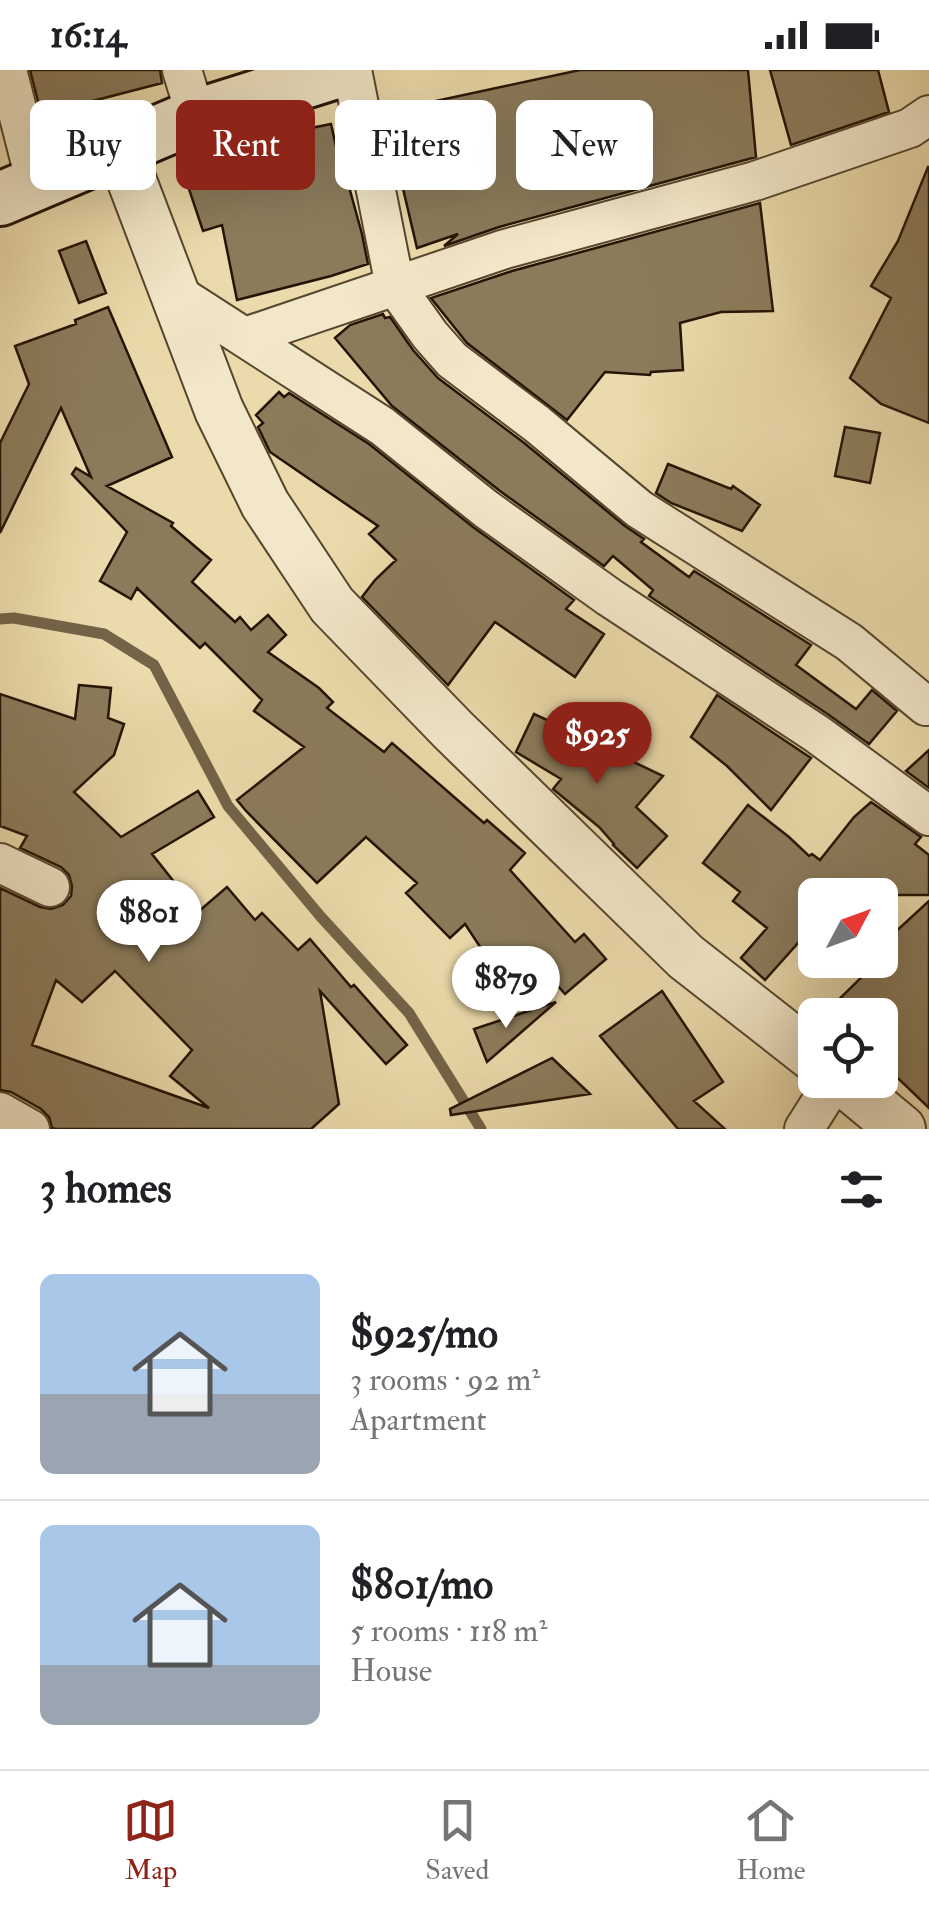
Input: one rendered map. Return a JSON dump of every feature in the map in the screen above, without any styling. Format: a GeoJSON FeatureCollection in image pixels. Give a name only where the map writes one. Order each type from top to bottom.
{"type":"FeatureCollection","features":[{"type":"Feature","properties":{"kind":"main road"},"geometry":{"type":"LineString","coordinates":[[156,118],[189,93],[342,70]]}},
{"type":"Feature","properties":{"kind":"street"},"geometry":{"type":"LineString","coordinates":[[6,70],[18,191]]}},
{"type":"Feature","properties":{"kind":"street"},"geometry":{"type":"LineString","coordinates":[[352,70],[395,286],[452,360],[639,508],[849,642],[926,706]]}},
{"type":"Feature","properties":{"kind":"street"},"geometry":{"type":"LineString","coordinates":[[244,338],[506,249],[755,181],[910,128],[929,116]]}},
{"type":"Feature","properties":{"kind":"street"},"geometry":{"type":"LineString","coordinates":[[135,190],[219,410],[265,504],[332,605],[453,730],[686,957],[798,1045]]}},
{"type":"Feature","properties":{"kind":"street"},"geometry":{"type":"LineString","coordinates":[[174,292],[382,426],[594,586],[817,734],[929,816]]}},
{"type":"Feature","properties":{"kind":"street"},"geometry":{"type":"LineString","coordinates":[[0,863],[50,888]]}},
{"type":"Feature","properties":{"kind":"street"},"geometry":{"type":"LineString","coordinates":[[804,1129],[826,1098]]}},
{"type":"Feature","properties":{"kind":"street"},"geometry":{"type":"LineString","coordinates":[[862,1098],[901,1129]]}},
{"type":"Feature","properties":{"kind":"street"},"geometry":{"type":"LineString","coordinates":[[0,1112],[30,1129]]}},
{"type":"Feature","properties":{"kind":"building"},"geometry":{"type":"Polygon","coordinates":[[[30,70],[160,70],[162,83],[97,100],[38,100],[30,70]]]}},
{"type":"Feature","properties":{"kind":"building"},"geometry":{"type":"Polygon","coordinates":[[[580,70],[748,70],[756,157],[653,185],[653,100],[516,100],[516,190],[635,190],[444,246],[458,234],[417,248],[403,190],[496,190],[496,100],[441,100],[580,70]]]}},
{"type":"Feature","properties":{"kind":"building"},"geometry":{"type":"Polygon","coordinates":[[[770,70],[878,70],[889,112],[791,145],[770,70]]]}},
{"type":"Feature","properties":{"kind":"building"},"geometry":{"type":"Polygon","coordinates":[[[331,124],[335,190],[350,190],[368,264],[237,300],[222,225],[203,231],[189,190],[315,190],[315,127],[331,124]]]}},
{"type":"Feature","properties":{"kind":"building"},"geometry":{"type":"Polygon","coordinates":[[[928,167],[929,423],[881,404],[850,378],[891,298],[871,286],[898,241],[928,167]]]}},
{"type":"Feature","properties":{"kind":"building"},"geometry":{"type":"Polygon","coordinates":[[[760,203],[773,311],[721,312],[680,323],[683,370],[650,375],[605,372],[567,420],[467,343],[431,298],[512,271],[760,203]]]}},
{"type":"Feature","properties":{"kind":"building"},"geometry":{"type":"Polygon","coordinates":[[[86,241],[106,293],[79,303],[59,251],[86,241]]]}},
{"type":"Feature","properties":{"kind":"building"},"geometry":{"type":"Polygon","coordinates":[[[108,307],[172,457],[107,486],[173,523],[171,526],[211,560],[192,582],[235,622],[240,617],[251,630],[268,615],[286,635],[268,652],[319,688],[333,702],[327,708],[384,752],[392,743],[484,823],[487,820],[525,853],[510,870],[575,942],[584,934],[606,959],[565,994],[551,978],[519,1006],[465,924],[450,938],[406,893],[417,883],[366,837],[317,883],[246,811],[237,800],[304,747],[254,711],[262,700],[205,643],[200,648],[137,588],[131,599],[100,581],[127,532],[72,474],[76,468],[91,477],[61,408],[0,533],[0,443],[29,384],[15,346],[76,324],[75,320],[108,307]]]}},
{"type":"Feature","properties":{"kind":"building"},"geometry":{"type":"Polygon","coordinates":[[[383,314],[390,317],[438,378],[644,539],[641,542],[689,577],[694,571],[811,645],[796,665],[856,709],[872,690],[897,711],[869,744],[649,596],[653,590],[613,556],[604,566],[500,491],[392,406],[335,338],[350,325],[383,314]]]}},
{"type":"Feature","properties":{"kind":"building"},"geometry":{"type":"Polygon","coordinates":[[[279,392],[284,397],[289,393],[369,444],[473,527],[574,600],[566,609],[604,634],[575,677],[495,622],[448,685],[362,597],[396,560],[369,534],[378,526],[270,452],[258,427],[263,423],[256,415],[279,392]]]}},
{"type":"Feature","properties":{"kind":"building"},"geometry":{"type":"Polygon","coordinates":[[[845,427],[880,433],[870,483],[835,476],[845,427]]]}},
{"type":"Feature","properties":{"kind":"building"},"geometry":{"type":"Polygon","coordinates":[[[668,464],[731,489],[733,486],[760,505],[742,531],[671,503],[656,493],[668,464]]]}},
{"type":"Feature","properties":{"kind":"building"},"geometry":{"type":"Polygon","coordinates":[[[79,685],[111,688],[108,718],[124,724],[114,755],[74,792],[121,837],[198,791],[214,817],[152,854],[198,912],[227,887],[255,920],[262,913],[298,950],[310,939],[407,1045],[386,1064],[320,991],[339,1104],[311,1129],[56,1129],[41,1109],[0,1090],[0,888],[51,909],[63,905],[71,896],[72,886],[61,867],[20,848],[27,836],[0,826],[0,694],[75,719],[79,685]],[[115,971],[82,1002],[56,980],[32,1045],[209,1108],[170,1076],[192,1050],[115,971]]]}},
{"type":"Feature","properties":{"kind":"building"},"geometry":{"type":"Polygon","coordinates":[[[717,695],[811,758],[771,810],[691,737],[717,695]]]}},
{"type":"Feature","properties":{"kind":"building"},"geometry":{"type":"Polygon","coordinates":[[[534,714],[558,725],[606,765],[615,753],[663,776],[636,807],[667,836],[637,868],[599,827],[553,789],[561,779],[516,752],[534,714]]]}},
{"type":"Feature","properties":{"kind":"building"},"geometry":{"type":"Polygon","coordinates":[[[929,750],[929,788],[906,771],[929,750]]]}},
{"type":"Feature","properties":{"kind":"building"},"geometry":{"type":"Polygon","coordinates":[[[871,802],[921,837],[915,844],[929,855],[929,895],[898,895],[898,878],[798,878],[798,943],[765,980],[741,958],[767,928],[733,901],[740,892],[703,863],[748,805],[809,856],[820,860],[871,802]]]}},
{"type":"Feature","properties":{"kind":"building"},"geometry":{"type":"Polygon","coordinates":[[[929,901],[929,1108],[898,1078],[898,998],[840,998],[861,978],[898,978],[898,929],[929,901]]]}},
{"type":"Feature","properties":{"kind":"building"},"geometry":{"type":"Polygon","coordinates":[[[662,991],[723,1082],[694,1101],[725,1129],[678,1129],[600,1036],[662,991]]]}},
{"type":"Feature","properties":{"kind":"building"},"geometry":{"type":"Polygon","coordinates":[[[556,1002],[487,1062],[474,1029],[556,1002]]]}},
{"type":"Feature","properties":{"kind":"building"},"geometry":{"type":"Polygon","coordinates":[[[552,1058],[590,1094],[451,1115],[450,1109],[552,1058]]]}},
{"type":"Feature","properties":{"kind":"waterway"},"geometry":{"type":"LineString","coordinates":[[0,619],[104,634],[154,665],[228,806],[321,917],[409,1013],[481,1129]]}}]}
